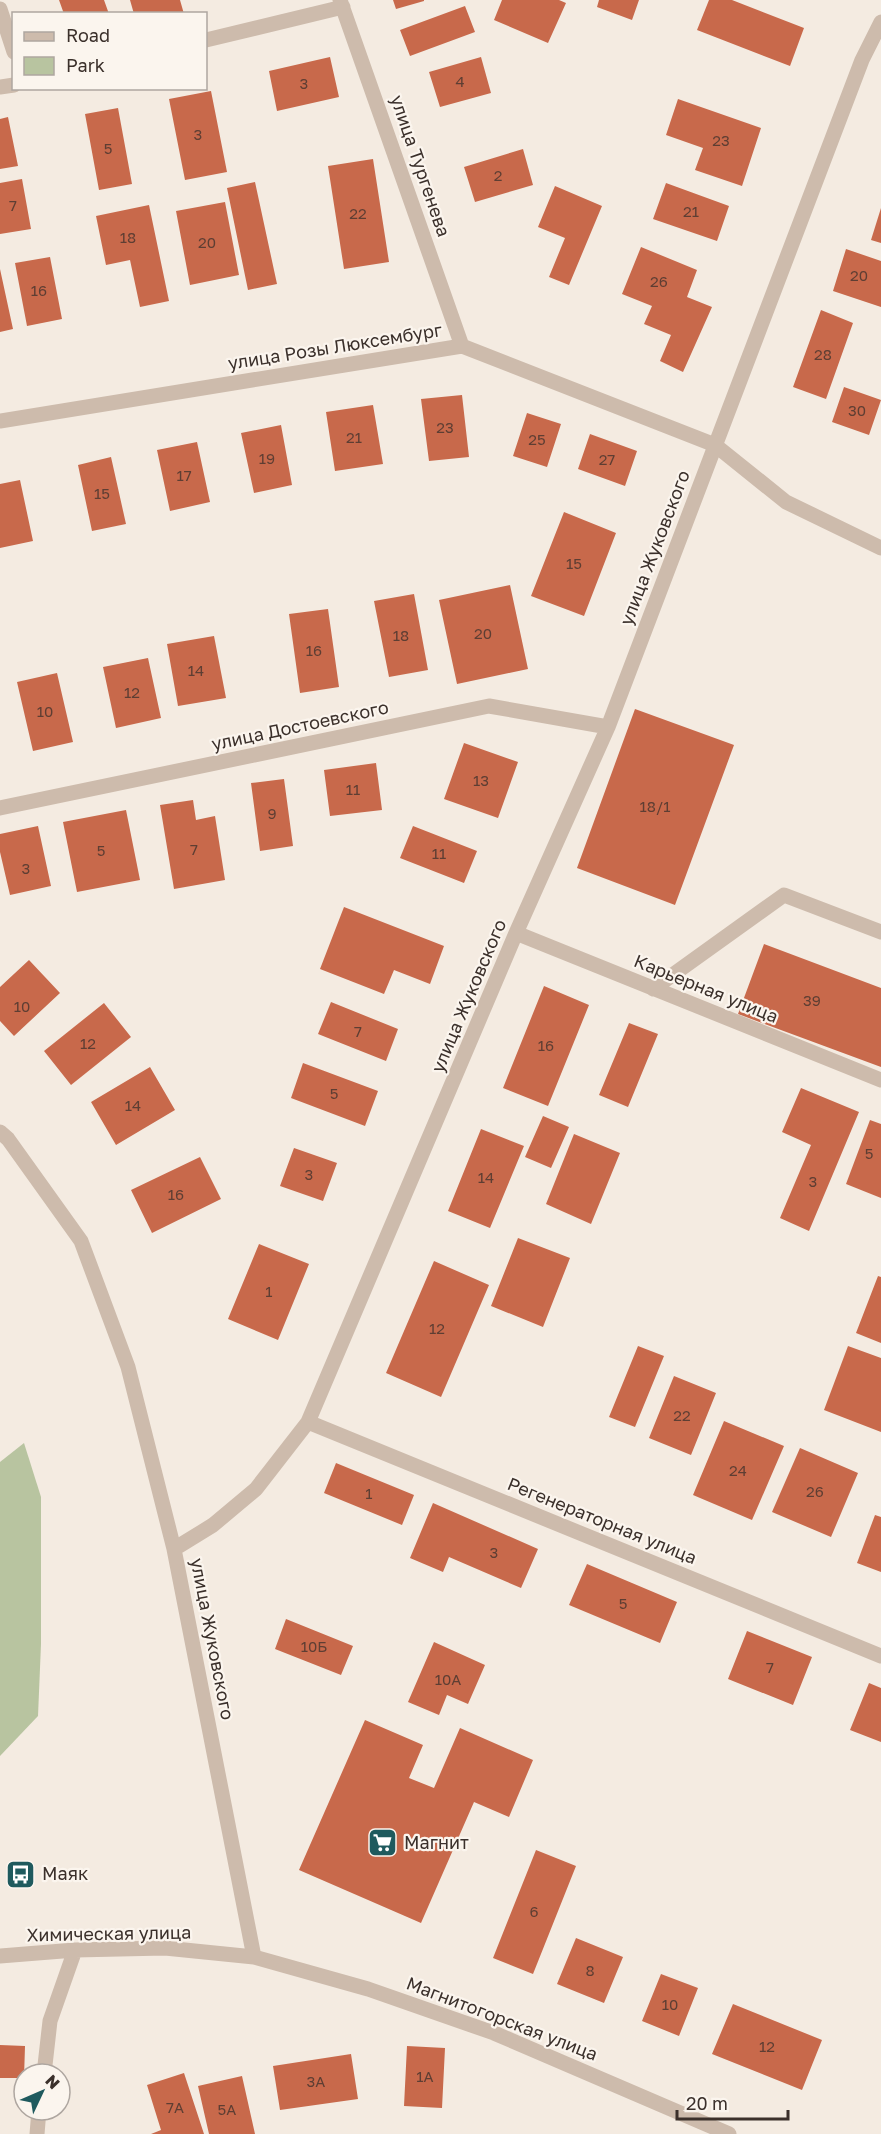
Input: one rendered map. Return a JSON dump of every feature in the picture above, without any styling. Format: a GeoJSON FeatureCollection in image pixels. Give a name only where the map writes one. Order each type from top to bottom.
{"type":"FeatureCollection","features":[{"type":"Feature","properties":{"kind":"street"},"geometry":{"type":"LineString","coordinates":[[207,40],[341,4]]}},
{"type":"Feature","properties":{"kind":"street","name":"улица Тургенева"},"geometry":{"type":"LineString","coordinates":[[341,4],[462,346]]}},
{"type":"Feature","properties":{"kind":"street"},"geometry":{"type":"LineString","coordinates":[[0,9],[12,46]]}},
{"type":"Feature","properties":{"kind":"street","name":"улица Жуковского"},"geometry":{"type":"LineString","coordinates":[[254,1957],[174,1549],[213,1525],[256,1489],[308,1422],[516,933],[608,727],[862,60],[881,22]]}},
{"type":"Feature","properties":{"kind":"street","name":"улица Розы Люксембург"},"geometry":{"type":"LineString","coordinates":[[0,421],[462,346],[715,445],[786,502],[881,548]]}},
{"type":"Feature","properties":{"kind":"street","name":"улица Достоевского"},"geometry":{"type":"LineString","coordinates":[[0,808],[489,706],[608,727]]}},
{"type":"Feature","properties":{"kind":"street"},"geometry":{"type":"LineString","coordinates":[[653,989],[784,895],[881,932]]}},
{"type":"Feature","properties":{"kind":"street","name":"Карьерная улица"},"geometry":{"type":"LineString","coordinates":[[516,933],[881,1080]]}},
{"type":"Feature","properties":{"kind":"street"},"geometry":{"type":"LineString","coordinates":[[0,1132],[8,1139],[81,1241],[128,1367],[174,1549]]}},
{"type":"Feature","properties":{"kind":"street","name":"Регенераторная улица"},"geometry":{"type":"LineString","coordinates":[[308,1422],[881,1656]]}},
{"type":"Feature","properties":{"kind":"street","name":"Химическая улица"},"geometry":{"type":"LineString","coordinates":[[0,1956],[75,1950],[165,1948],[254,1957]]}},
{"type":"Feature","properties":{"kind":"street"},"geometry":{"type":"LineString","coordinates":[[45,2062],[50,2020],[75,1950]]}},
{"type":"Feature","properties":{"kind":"street","name":"Магнитогорская улица"},"geometry":{"type":"LineString","coordinates":[[254,1957],[368,1989],[494,2033],[729,2134]]}},
{"type":"Feature","properties":{"kind":"green space"},"geometry":{"type":"Polygon","coordinates":[[[24,1443],[41,1497],[41,1644],[38,1716],[0,1756],[0,1462],[24,1443]]]}},
{"type":"Feature","properties":{"kind":"building"},"geometry":{"type":"Polygon","coordinates":[[[59,0],[104,0],[108,12],[63,12],[59,0]]]}},
{"type":"Feature","properties":{"kind":"building"},"geometry":{"type":"Polygon","coordinates":[[[130,0],[180,0],[183,12],[133,12],[130,0]]]}},
{"type":"Feature","properties":{"kind":"building"},"geometry":{"type":"Polygon","coordinates":[[[393,0],[424,0],[424,1],[396,9],[393,0]]]}},
{"type":"Feature","properties":{"kind":"building"},"geometry":{"type":"Polygon","coordinates":[[[502,0],[559,0],[566,3],[548,43],[494,20],[502,0]]]}},
{"type":"Feature","properties":{"kind":"building"},"geometry":{"type":"Polygon","coordinates":[[[599,0],[639,0],[632,20],[597,7],[599,0]]]}},
{"type":"Feature","properties":{"kind":"building"},"geometry":{"type":"Polygon","coordinates":[[[709,0],[732,0],[804,28],[790,66],[697,30],[709,0]]]}},
{"type":"Feature","properties":{"kind":"building"},"geometry":{"type":"Polygon","coordinates":[[[465,6],[475,32],[410,56],[400,30],[465,6]]]}},
{"type":"Feature","properties":{"kind":"building"},"geometry":{"type":"Polygon","coordinates":[[[330,57],[339,97],[277,111],[269,71],[330,57]]]}},
{"type":"Feature","properties":{"kind":"building"},"geometry":{"type":"Polygon","coordinates":[[[481,57],[491,93],[440,107],[429,72],[481,57]]]}},
{"type":"Feature","properties":{"kind":"building"},"geometry":{"type":"Polygon","coordinates":[[[211,91],[227,172],[185,180],[169,99],[211,91]]]}},
{"type":"Feature","properties":{"kind":"building"},"geometry":{"type":"Polygon","coordinates":[[[678,99],[761,128],[742,186],[695,170],[703,148],[666,135],[678,99]]]}},
{"type":"Feature","properties":{"kind":"building"},"geometry":{"type":"Polygon","coordinates":[[[118,108],[132,184],[99,190],[85,114],[118,108]]]}},
{"type":"Feature","properties":{"kind":"building"},"geometry":{"type":"Polygon","coordinates":[[[8,117],[18,166],[0,169],[0,119],[8,117]]]}},
{"type":"Feature","properties":{"kind":"building"},"geometry":{"type":"Polygon","coordinates":[[[523,149],[533,185],[475,202],[464,167],[523,149]]]}},
{"type":"Feature","properties":{"kind":"building"},"geometry":{"type":"Polygon","coordinates":[[[373,159],[389,262],[344,269],[328,166],[373,159]]]}},
{"type":"Feature","properties":{"kind":"building"},"geometry":{"type":"Polygon","coordinates":[[[22,179],[31,229],[0,234],[0,183],[22,179]]]}},
{"type":"Feature","properties":{"kind":"building"},"geometry":{"type":"Polygon","coordinates":[[[255,182],[277,284],[248,290],[227,188],[255,182]]]}},
{"type":"Feature","properties":{"kind":"building"},"geometry":{"type":"Polygon","coordinates":[[[666,183],[729,206],[717,241],[653,219],[666,183]]]}},
{"type":"Feature","properties":{"kind":"building"},"geometry":{"type":"Polygon","coordinates":[[[555,186],[602,206],[569,285],[549,277],[565,238],[538,227],[555,186]]]}},
{"type":"Feature","properties":{"kind":"building"},"geometry":{"type":"Polygon","coordinates":[[[225,202],[239,275],[190,285],[176,211],[225,202]]]}},
{"type":"Feature","properties":{"kind":"building"},"geometry":{"type":"Polygon","coordinates":[[[149,205],[169,301],[140,307],[130,260],[106,265],[96,216],[149,205]]]}},
{"type":"Feature","properties":{"kind":"building"},"geometry":{"type":"Polygon","coordinates":[[[881,208],[881,243],[871,240],[881,208]]]}},
{"type":"Feature","properties":{"kind":"building"},"geometry":{"type":"Polygon","coordinates":[[[641,247],[697,270],[687,297],[712,307],[683,372],[660,361],[671,335],[644,324],[652,306],[622,294],[641,247]]]}},
{"type":"Feature","properties":{"kind":"building"},"geometry":{"type":"Polygon","coordinates":[[[846,249],[881,261],[881,307],[833,291],[846,249]]]}},
{"type":"Feature","properties":{"kind":"building"},"geometry":{"type":"Polygon","coordinates":[[[50,257],[62,319],[27,326],[15,263],[50,257]]]}},
{"type":"Feature","properties":{"kind":"building"},"geometry":{"type":"Polygon","coordinates":[[[0,269],[13,329],[0,332],[0,269]]]}},
{"type":"Feature","properties":{"kind":"building"},"geometry":{"type":"Polygon","coordinates":[[[821,310],[853,323],[826,399],[793,387],[821,310]]]}},
{"type":"Feature","properties":{"kind":"building"},"geometry":{"type":"Polygon","coordinates":[[[844,387],[881,400],[869,435],[832,422],[844,387]]]}},
{"type":"Feature","properties":{"kind":"building"},"geometry":{"type":"Polygon","coordinates":[[[462,395],[469,457],[429,461],[421,399],[462,395]]]}},
{"type":"Feature","properties":{"kind":"building"},"geometry":{"type":"Polygon","coordinates":[[[373,405],[383,464],[335,471],[326,412],[373,405]]]}},
{"type":"Feature","properties":{"kind":"building"},"geometry":{"type":"Polygon","coordinates":[[[527,413],[561,424],[547,467],[513,456],[527,413]]]}},
{"type":"Feature","properties":{"kind":"building"},"geometry":{"type":"Polygon","coordinates":[[[281,425],[292,485],[254,493],[241,433],[281,425]]]}},
{"type":"Feature","properties":{"kind":"building"},"geometry":{"type":"Polygon","coordinates":[[[590,434],[637,451],[625,486],[578,469],[590,434]]]}},
{"type":"Feature","properties":{"kind":"building"},"geometry":{"type":"Polygon","coordinates":[[[197,442],[210,502],[170,511],[157,450],[197,442]]]}},
{"type":"Feature","properties":{"kind":"building"},"geometry":{"type":"Polygon","coordinates":[[[111,457],[126,524],[92,531],[78,465],[111,457]]]}},
{"type":"Feature","properties":{"kind":"building"},"geometry":{"type":"Polygon","coordinates":[[[20,480],[33,541],[0,548],[0,484],[20,480]]]}},
{"type":"Feature","properties":{"kind":"building"},"geometry":{"type":"Polygon","coordinates":[[[564,512],[616,533],[584,616],[531,596],[564,512]]]}},
{"type":"Feature","properties":{"kind":"building"},"geometry":{"type":"Polygon","coordinates":[[[510,585],[528,669],[457,684],[439,600],[510,585]]]}},
{"type":"Feature","properties":{"kind":"building"},"geometry":{"type":"Polygon","coordinates":[[[414,594],[428,670],[389,677],[374,601],[414,594]]]}},
{"type":"Feature","properties":{"kind":"building"},"geometry":{"type":"Polygon","coordinates":[[[328,609],[339,687],[300,693],[289,614],[328,609]]]}},
{"type":"Feature","properties":{"kind":"building"},"geometry":{"type":"Polygon","coordinates":[[[214,636],[226,698],[178,706],[167,644],[214,636]]]}},
{"type":"Feature","properties":{"kind":"building"},"geometry":{"type":"Polygon","coordinates":[[[148,658],[161,718],[116,728],[103,667],[148,658]]]}},
{"type":"Feature","properties":{"kind":"building"},"geometry":{"type":"Polygon","coordinates":[[[57,673],[73,742],[33,751],[17,682],[57,673]]]}},
{"type":"Feature","properties":{"kind":"building"},"geometry":{"type":"Polygon","coordinates":[[[635,709],[734,745],[675,905],[577,868],[635,709]]]}},
{"type":"Feature","properties":{"kind":"building"},"geometry":{"type":"Polygon","coordinates":[[[464,743],[518,762],[498,818],[444,799],[464,743]]]}},
{"type":"Feature","properties":{"kind":"building"},"geometry":{"type":"Polygon","coordinates":[[[376,763],[382,810],[330,816],[324,770],[376,763]]]}},
{"type":"Feature","properties":{"kind":"building"},"geometry":{"type":"Polygon","coordinates":[[[284,779],[293,846],[260,851],[251,783],[284,779]]]}},
{"type":"Feature","properties":{"kind":"building"},"geometry":{"type":"Polygon","coordinates":[[[193,800],[196,820],[215,816],[225,880],[174,889],[160,805],[193,800]]]}},
{"type":"Feature","properties":{"kind":"building"},"geometry":{"type":"Polygon","coordinates":[[[126,810],[140,880],[77,892],[63,822],[126,810]]]}},
{"type":"Feature","properties":{"kind":"building"},"geometry":{"type":"Polygon","coordinates":[[[38,826],[51,886],[10,895],[0,852],[0,834],[38,826]]]}},
{"type":"Feature","properties":{"kind":"building"},"geometry":{"type":"Polygon","coordinates":[[[413,826],[477,851],[464,883],[400,858],[413,826]]]}},
{"type":"Feature","properties":{"kind":"building"},"geometry":{"type":"Polygon","coordinates":[[[344,907],[444,946],[430,984],[394,970],[384,994],[320,969],[344,907]]]}},
{"type":"Feature","properties":{"kind":"building"},"geometry":{"type":"Polygon","coordinates":[[[764,944],[881,988],[881,1067],[738,1014],[764,944]]]}},
{"type":"Feature","properties":{"kind":"building"},"geometry":{"type":"Polygon","coordinates":[[[29,960],[60,993],[14,1036],[0,1021],[0,987],[29,960]]]}},
{"type":"Feature","properties":{"kind":"building"},"geometry":{"type":"Polygon","coordinates":[[[544,986],[589,1005],[548,1106],[503,1088],[544,986]]]}},
{"type":"Feature","properties":{"kind":"building"},"geometry":{"type":"Polygon","coordinates":[[[331,1002],[398,1029],[386,1061],[318,1034],[331,1002]]]}},
{"type":"Feature","properties":{"kind":"building"},"geometry":{"type":"Polygon","coordinates":[[[104,1003],[131,1037],[71,1085],[44,1051],[104,1003]]]}},
{"type":"Feature","properties":{"kind":"building"},"geometry":{"type":"Polygon","coordinates":[[[629,1023],[658,1034],[628,1107],[599,1095],[629,1023]]]}},
{"type":"Feature","properties":{"kind":"building"},"geometry":{"type":"Polygon","coordinates":[[[303,1063],[378,1091],[365,1126],[291,1098],[303,1063]]]}},
{"type":"Feature","properties":{"kind":"building"},"geometry":{"type":"Polygon","coordinates":[[[150,1067],[175,1110],[116,1145],[91,1102],[150,1067]]]}},
{"type":"Feature","properties":{"kind":"building"},"geometry":{"type":"Polygon","coordinates":[[[801,1088],[859,1112],[809,1231],[780,1218],[811,1145],[782,1132],[801,1088]]]}},
{"type":"Feature","properties":{"kind":"building"},"geometry":{"type":"Polygon","coordinates":[[[543,1116],[569,1127],[551,1168],[525,1157],[543,1116]]]}},
{"type":"Feature","properties":{"kind":"building"},"geometry":{"type":"Polygon","coordinates":[[[870,1120],[881,1124],[881,1198],[846,1184],[870,1120]]]}},
{"type":"Feature","properties":{"kind":"building"},"geometry":{"type":"Polygon","coordinates":[[[481,1129],[524,1146],[490,1228],[448,1211],[481,1129]]]}},
{"type":"Feature","properties":{"kind":"building"},"geometry":{"type":"Polygon","coordinates":[[[574,1134],[620,1153],[591,1224],[546,1204],[574,1134]]]}},
{"type":"Feature","properties":{"kind":"building"},"geometry":{"type":"Polygon","coordinates":[[[294,1148],[337,1163],[323,1201],[280,1186],[294,1148]]]}},
{"type":"Feature","properties":{"kind":"building"},"geometry":{"type":"Polygon","coordinates":[[[200,1157],[221,1199],[152,1233],[131,1190],[200,1157]]]}},
{"type":"Feature","properties":{"kind":"building"},"geometry":{"type":"Polygon","coordinates":[[[518,1238],[570,1258],[543,1327],[491,1306],[518,1238]]]}},
{"type":"Feature","properties":{"kind":"building"},"geometry":{"type":"Polygon","coordinates":[[[259,1244],[309,1264],[278,1340],[228,1319],[259,1244]]]}},
{"type":"Feature","properties":{"kind":"building"},"geometry":{"type":"Polygon","coordinates":[[[434,1261],[489,1285],[441,1397],[386,1373],[434,1261]]]}},
{"type":"Feature","properties":{"kind":"building"},"geometry":{"type":"Polygon","coordinates":[[[878,1276],[881,1277],[881,1343],[856,1333],[878,1276]]]}},
{"type":"Feature","properties":{"kind":"building"},"geometry":{"type":"Polygon","coordinates":[[[638,1346],[664,1356],[635,1427],[609,1417],[638,1346]]]}},
{"type":"Feature","properties":{"kind":"building"},"geometry":{"type":"Polygon","coordinates":[[[848,1346],[881,1358],[881,1432],[824,1410],[848,1346]]]}},
{"type":"Feature","properties":{"kind":"building"},"geometry":{"type":"Polygon","coordinates":[[[674,1376],[716,1393],[691,1455],[649,1438],[674,1376]]]}},
{"type":"Feature","properties":{"kind":"building"},"geometry":{"type":"Polygon","coordinates":[[[724,1421],[784,1446],[752,1520],[693,1495],[724,1421]]]}},
{"type":"Feature","properties":{"kind":"building"},"geometry":{"type":"Polygon","coordinates":[[[800,1448],[858,1473],[831,1537],[772,1512],[800,1448]]]}},
{"type":"Feature","properties":{"kind":"building"},"geometry":{"type":"Polygon","coordinates":[[[336,1463],[414,1495],[402,1525],[324,1493],[336,1463]]]}},
{"type":"Feature","properties":{"kind":"building"},"geometry":{"type":"Polygon","coordinates":[[[433,1503],[538,1549],[521,1588],[449,1557],[443,1572],[410,1558],[433,1503]]]}},
{"type":"Feature","properties":{"kind":"building"},"geometry":{"type":"Polygon","coordinates":[[[875,1515],[881,1517],[881,1572],[857,1563],[875,1515]]]}},
{"type":"Feature","properties":{"kind":"building"},"geometry":{"type":"Polygon","coordinates":[[[587,1564],[677,1602],[660,1643],[569,1605],[587,1564]]]}},
{"type":"Feature","properties":{"kind":"building"},"geometry":{"type":"Polygon","coordinates":[[[286,1619],[353,1646],[341,1675],[275,1649],[286,1619]]]}},
{"type":"Feature","properties":{"kind":"building"},"geometry":{"type":"Polygon","coordinates":[[[747,1631],[812,1657],[793,1705],[728,1679],[747,1631]]]}},
{"type":"Feature","properties":{"kind":"building"},"geometry":{"type":"Polygon","coordinates":[[[434,1642],[485,1665],[468,1704],[447,1695],[439,1715],[408,1702],[434,1642]]]}},
{"type":"Feature","properties":{"kind":"building"},"geometry":{"type":"Polygon","coordinates":[[[869,1683],[881,1688],[881,1742],[850,1730],[869,1683]]]}},
{"type":"Feature","properties":{"kind":"building","name":"Магнит"},"geometry":{"type":"Polygon","coordinates":[[[365,1720],[423,1745],[409,1778],[434,1788],[460,1728],[533,1760],[509,1817],[474,1802],[421,1923],[299,1870],[365,1720]]]}},
{"type":"Feature","properties":{"kind":"building"},"geometry":{"type":"Polygon","coordinates":[[[536,1850],[576,1866],[533,1974],[493,1958],[536,1850]]]}},
{"type":"Feature","properties":{"kind":"building"},"geometry":{"type":"Polygon","coordinates":[[[576,1938],[623,1957],[604,2003],[557,1984],[576,1938]]]}},
{"type":"Feature","properties":{"kind":"building"},"geometry":{"type":"Polygon","coordinates":[[[661,1974],[698,1988],[679,2036],[642,2021],[661,1974]]]}},
{"type":"Feature","properties":{"kind":"building"},"geometry":{"type":"Polygon","coordinates":[[[733,2004],[822,2040],[802,2090],[712,2054],[733,2004]]]}},
{"type":"Feature","properties":{"kind":"building"},"geometry":{"type":"Polygon","coordinates":[[[0,2045],[25,2046],[24,2062],[12,2062],[12,2078],[0,2078],[0,2045]]]}},
{"type":"Feature","properties":{"kind":"building"},"geometry":{"type":"Polygon","coordinates":[[[407,2046],[445,2048],[442,2108],[404,2106],[407,2046]]]}},
{"type":"Feature","properties":{"kind":"building"},"geometry":{"type":"Polygon","coordinates":[[[351,2054],[358,2099],[280,2110],[273,2066],[351,2054]]]}},
{"type":"Feature","properties":{"kind":"building"},"geometry":{"type":"Polygon","coordinates":[[[184,2073],[204,2134],[151,2134],[161,2130],[147,2085],[184,2073]]]}},
{"type":"Feature","properties":{"kind":"building"},"geometry":{"type":"Polygon","coordinates":[[[242,2076],[255,2134],[209,2134],[198,2086],[242,2076]]]}},
{"type":"Feature","properties":{"kind":"place","name":"Магнит"},"geometry":{"type":"Point","coordinates":[383,1843]}},
{"type":"Feature","properties":{"kind":"place","name":"Маяк"},"geometry":{"type":"Point","coordinates":[21,1874]}}]}
